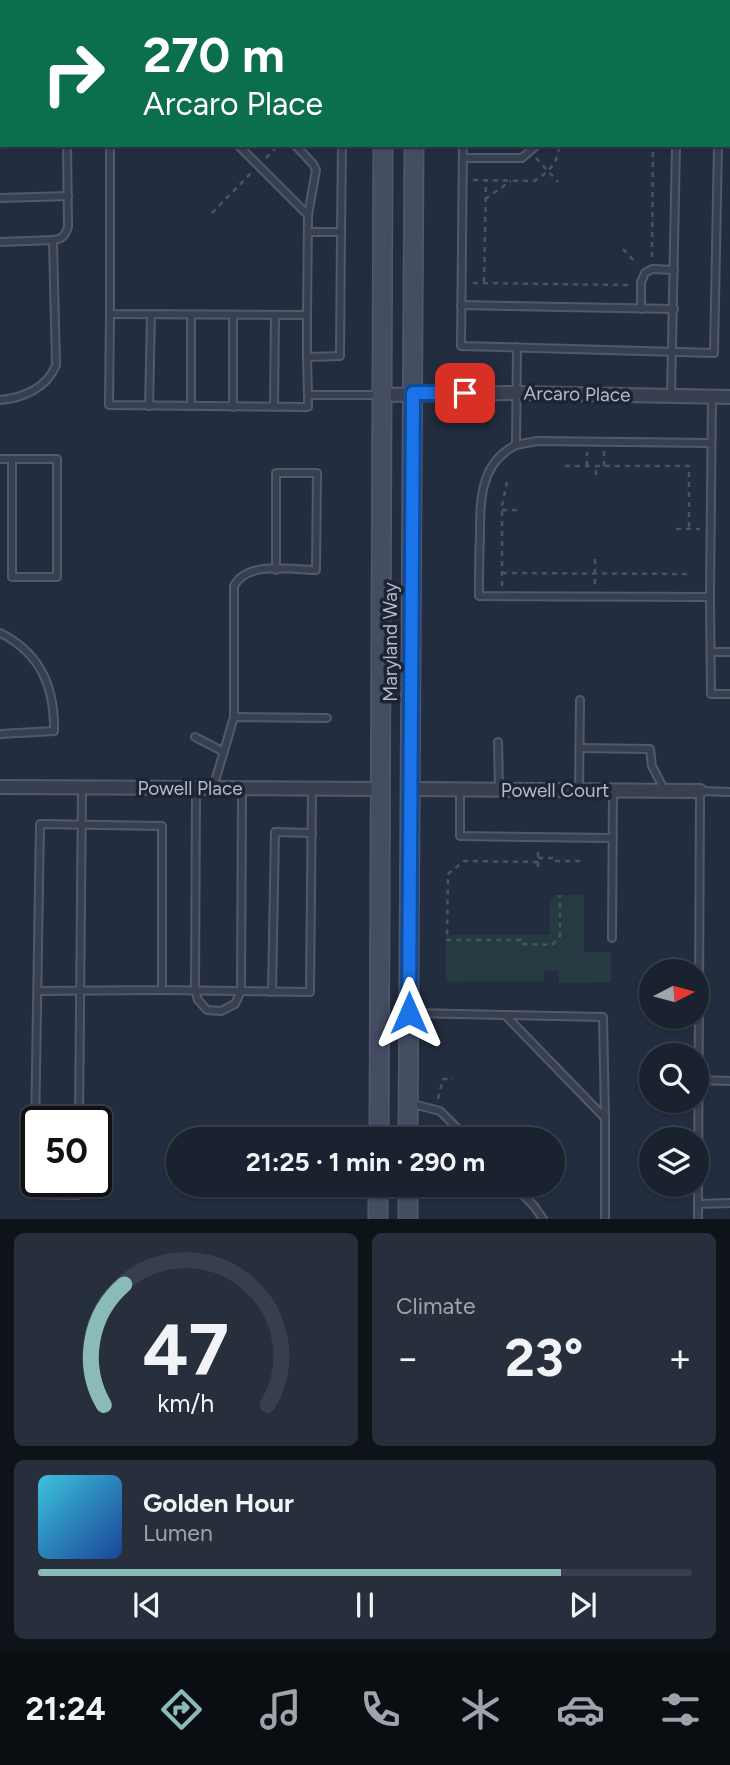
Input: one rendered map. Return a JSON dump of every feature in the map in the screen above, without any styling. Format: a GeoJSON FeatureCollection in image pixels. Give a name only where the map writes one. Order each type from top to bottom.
{"type":"FeatureCollection","features":[{"type":"Feature","properties":{"kind":"main road","name":"Maryland Way"},"geometry":{"type":"LineString","coordinates":[[379,1127],[383,147]]}},
{"type":"Feature","properties":{"kind":"main road","name":"Maryland Way"},"geometry":{"type":"LineString","coordinates":[[408,1127],[414,147]]}},
{"type":"Feature","properties":{"kind":"main road"},"geometry":{"type":"LineString","coordinates":[[380,789],[410,789]]}},
{"type":"Feature","properties":{"kind":"main road"},"geometry":{"type":"LineString","coordinates":[[378,1197],[378,1219]]}},
{"type":"Feature","properties":{"kind":"main road"},"geometry":{"type":"LineString","coordinates":[[408,1197],[408,1219]]}},
{"type":"Feature","properties":{"kind":"street","name":"Arcaro Place"},"geometry":{"type":"LineString","coordinates":[[382,395],[516,393],[730,397]]}},
{"type":"Feature","properties":{"kind":"street","name":"Powell Place"},"geometry":{"type":"LineString","coordinates":[[0,787],[380,789]]}},
{"type":"Feature","properties":{"kind":"street","name":"Powell Court"},"geometry":{"type":"LineString","coordinates":[[410,789],[700,791]]}},
{"type":"Feature","properties":{"kind":"lane"},"geometry":{"type":"LineString","coordinates":[[0,242],[53,240],[66,235],[66,147]]}},
{"type":"Feature","properties":{"kind":"lane"},"geometry":{"type":"LineString","coordinates":[[110,147],[109,405],[308,407],[308,215],[316,170],[297,147]]}},
{"type":"Feature","properties":{"kind":"lane"},"geometry":{"type":"LineString","coordinates":[[241,147],[308,215]]}},
{"type":"Feature","properties":{"kind":"lane"},"geometry":{"type":"LineString","coordinates":[[307,357],[340,356],[342,147]]}},
{"type":"Feature","properties":{"kind":"lane"},"geometry":{"type":"LineString","coordinates":[[463,147],[461,346],[714,353],[718,147]]}},
{"type":"Feature","properties":{"kind":"lane"},"geometry":{"type":"LineString","coordinates":[[463,158],[522,158],[535,147]]}},
{"type":"Feature","properties":{"kind":"lane"},"geometry":{"type":"LineString","coordinates":[[671,396],[676,147]]}},
{"type":"Feature","properties":{"kind":"lane"},"geometry":{"type":"LineString","coordinates":[[0,198],[68,196]]}},
{"type":"Feature","properties":{"kind":"lane"},"geometry":{"type":"LineString","coordinates":[[308,232],[341,232]]}},
{"type":"Feature","properties":{"kind":"lane"},"geometry":{"type":"LineString","coordinates":[[0,400],[37,388],[50,377],[56,365],[53,240]]}},
{"type":"Feature","properties":{"kind":"lane"},"geometry":{"type":"LineString","coordinates":[[640,309],[641,285],[648,271],[674,270]]}},
{"type":"Feature","properties":{"kind":"lane"},"geometry":{"type":"LineString","coordinates":[[461,305],[674,309]]}},
{"type":"Feature","properties":{"kind":"lane"},"geometry":{"type":"LineString","coordinates":[[110,314],[307,315]]}},
{"type":"Feature","properties":{"kind":"lane"},"geometry":{"type":"LineString","coordinates":[[149,406],[151,314]]}},
{"type":"Feature","properties":{"kind":"lane"},"geometry":{"type":"LineString","coordinates":[[191,314],[191,406]]}},
{"type":"Feature","properties":{"kind":"lane"},"geometry":{"type":"LineString","coordinates":[[233,315],[233,407]]}},
{"type":"Feature","properties":{"kind":"lane"},"geometry":{"type":"LineString","coordinates":[[274,407],[275,315]]}},
{"type":"Feature","properties":{"kind":"lane"},"geometry":{"type":"LineString","coordinates":[[516,445],[517,347]]}},
{"type":"Feature","properties":{"kind":"lane"},"geometry":{"type":"LineString","coordinates":[[308,395],[382,395]]}},
{"type":"Feature","properties":{"kind":"lane"},"geometry":{"type":"LineString","coordinates":[[712,396],[711,694],[730,694]]}},
{"type":"Feature","properties":{"kind":"lane"},"geometry":{"type":"LineString","coordinates":[[710,597],[479,596],[480,502],[489,469],[502,453],[516,445],[537,441],[711,443]]}},
{"type":"Feature","properties":{"kind":"lane"},"geometry":{"type":"LineString","coordinates":[[0,459],[12,459],[57,459],[57,578],[12,577],[12,459]]}},
{"type":"Feature","properties":{"kind":"lane"},"geometry":{"type":"LineString","coordinates":[[213,788],[234,717],[234,586],[243,574],[251,571],[316,570],[317,473],[276,473],[276,570]]}},
{"type":"Feature","properties":{"kind":"lane"},"geometry":{"type":"LineString","coordinates":[[0,633],[16,643],[37,664],[46,677],[55,709],[54,732],[0,734]]}},
{"type":"Feature","properties":{"kind":"lane"},"geometry":{"type":"LineString","coordinates":[[710,652],[730,652]]}},
{"type":"Feature","properties":{"kind":"lane"},"geometry":{"type":"LineString","coordinates":[[579,790],[580,700]]}},
{"type":"Feature","properties":{"kind":"lane"},"geometry":{"type":"LineString","coordinates":[[234,717],[327,718]]}},
{"type":"Feature","properties":{"kind":"lane"},"geometry":{"type":"LineString","coordinates":[[195,737],[224,752]]}},
{"type":"Feature","properties":{"kind":"lane"},"geometry":{"type":"LineString","coordinates":[[498,741],[499,790]]}},
{"type":"Feature","properties":{"kind":"lane"},"geometry":{"type":"LineString","coordinates":[[580,748],[650,749],[653,766],[665,791]]}},
{"type":"Feature","properties":{"kind":"lane"},"geometry":{"type":"LineString","coordinates":[[79,1106],[82,787]]}},
{"type":"Feature","properties":{"kind":"lane"},"geometry":{"type":"LineString","coordinates":[[196,788],[195,990],[202,1005],[213,1011],[233,1007],[241,991],[242,788]]}},
{"type":"Feature","properties":{"kind":"lane"},"geometry":{"type":"LineString","coordinates":[[38,991],[310,992],[312,789]]}},
{"type":"Feature","properties":{"kind":"lane"},"geometry":{"type":"LineString","coordinates":[[460,789],[460,836],[613,838]]}},
{"type":"Feature","properties":{"kind":"lane"},"geometry":{"type":"LineString","coordinates":[[612,937],[613,790]]}},
{"type":"Feature","properties":{"kind":"lane"},"geometry":{"type":"LineString","coordinates":[[698,1043],[700,791],[730,792]]}},
{"type":"Feature","properties":{"kind":"lane"},"geometry":{"type":"LineString","coordinates":[[36,1106],[40,824],[162,826],[162,990]]}},
{"type":"Feature","properties":{"kind":"lane"},"geometry":{"type":"LineString","coordinates":[[272,992],[275,832],[312,833]]}},
{"type":"Feature","properties":{"kind":"lane"},"geometry":{"type":"LineString","coordinates":[[409,1013],[603,1017],[604,1219]]}},
{"type":"Feature","properties":{"kind":"lane"},"geometry":{"type":"LineString","coordinates":[[505,1015],[605,1118]]}},
{"type":"Feature","properties":{"kind":"lane"},"geometry":{"type":"LineString","coordinates":[[709,1080],[730,1081]]}},
{"type":"Feature","properties":{"kind":"lane"},"geometry":{"type":"LineString","coordinates":[[408,1103],[436,1109],[455,1127]]}},
{"type":"Feature","properties":{"kind":"lane"},"geometry":{"type":"LineString","coordinates":[[698,1113],[698,1219]]}},
{"type":"Feature","properties":{"kind":"lane"},"geometry":{"type":"LineString","coordinates":[[525,1197],[542,1219]]}},
{"type":"Feature","properties":{"kind":"lane"},"geometry":{"type":"LineString","coordinates":[[698,1204],[730,1203]]}},
{"type":"Feature","properties":{"kind":"path"},"geometry":{"type":"LineString","coordinates":[[212,213],[277,147]]}},
{"type":"Feature","properties":{"kind":"path"},"geometry":{"type":"LineString","coordinates":[[462,180],[534,181],[558,158],[559,147]]}},
{"type":"Feature","properties":{"kind":"path"},"geometry":{"type":"LineString","coordinates":[[648,271],[653,147]]}},
{"type":"Feature","properties":{"kind":"path"},"geometry":{"type":"LineString","coordinates":[[530,152],[558,182]]}},
{"type":"Feature","properties":{"kind":"path"},"geometry":{"type":"LineString","coordinates":[[484,283],[486,180]]}},
{"type":"Feature","properties":{"kind":"path"},"geometry":{"type":"LineString","coordinates":[[485,199],[510,181]]}},
{"type":"Feature","properties":{"kind":"path"},"geometry":{"type":"LineString","coordinates":[[623,249],[648,271]]}},
{"type":"Feature","properties":{"kind":"path"},"geometry":{"type":"LineString","coordinates":[[461,282],[641,285]]}},
{"type":"Feature","properties":{"kind":"path"},"geometry":{"type":"LineString","coordinates":[[587,442],[587,466]]}},
{"type":"Feature","properties":{"kind":"path"},"geometry":{"type":"LineString","coordinates":[[565,466],[689,466],[688,529]]}},
{"type":"Feature","properties":{"kind":"path"},"geometry":{"type":"LineString","coordinates":[[596,466],[596,475]]}},
{"type":"Feature","properties":{"kind":"path"},"geometry":{"type":"LineString","coordinates":[[502,597],[502,510],[507,482]]}},
{"type":"Feature","properties":{"kind":"path"},"geometry":{"type":"LineString","coordinates":[[502,510],[517,510]]}},
{"type":"Feature","properties":{"kind":"path"},"geometry":{"type":"LineString","coordinates":[[676,529],[710,529]]}},
{"type":"Feature","properties":{"kind":"path"},"geometry":{"type":"LineString","coordinates":[[595,559],[595,597]]}},
{"type":"Feature","properties":{"kind":"path"},"geometry":{"type":"LineString","coordinates":[[502,573],[688,574]]}},
{"type":"Feature","properties":{"kind":"path"},"geometry":{"type":"LineString","coordinates":[[538,837],[538,863]]}},
{"type":"Feature","properties":{"kind":"path"},"geometry":{"type":"LineString","coordinates":[[560,895],[561,936],[552,945],[521,944],[521,940],[447,940],[448,874],[464,861],[538,863],[556,858],[556,861],[583,861]]}},
{"type":"Feature","properties":{"kind":"path"},"geometry":{"type":"LineString","coordinates":[[436,1109],[443,1079],[453,1079]]}},
{"type":"Feature","properties":{"kind":"green space"},"geometry":{"type":"Polygon","coordinates":[[[555,895],[584,895],[584,952],[611,952],[611,982],[559,983],[558,971],[544,971],[544,981],[446,982],[446,935],[550,935],[550,898],[555,898],[555,895]]]}},
{"type":"Feature","properties":{"kind":"route"},"geometry":{"type":"LineString","coordinates":[[409,1013],[413,393],[465,393]]}}]}
